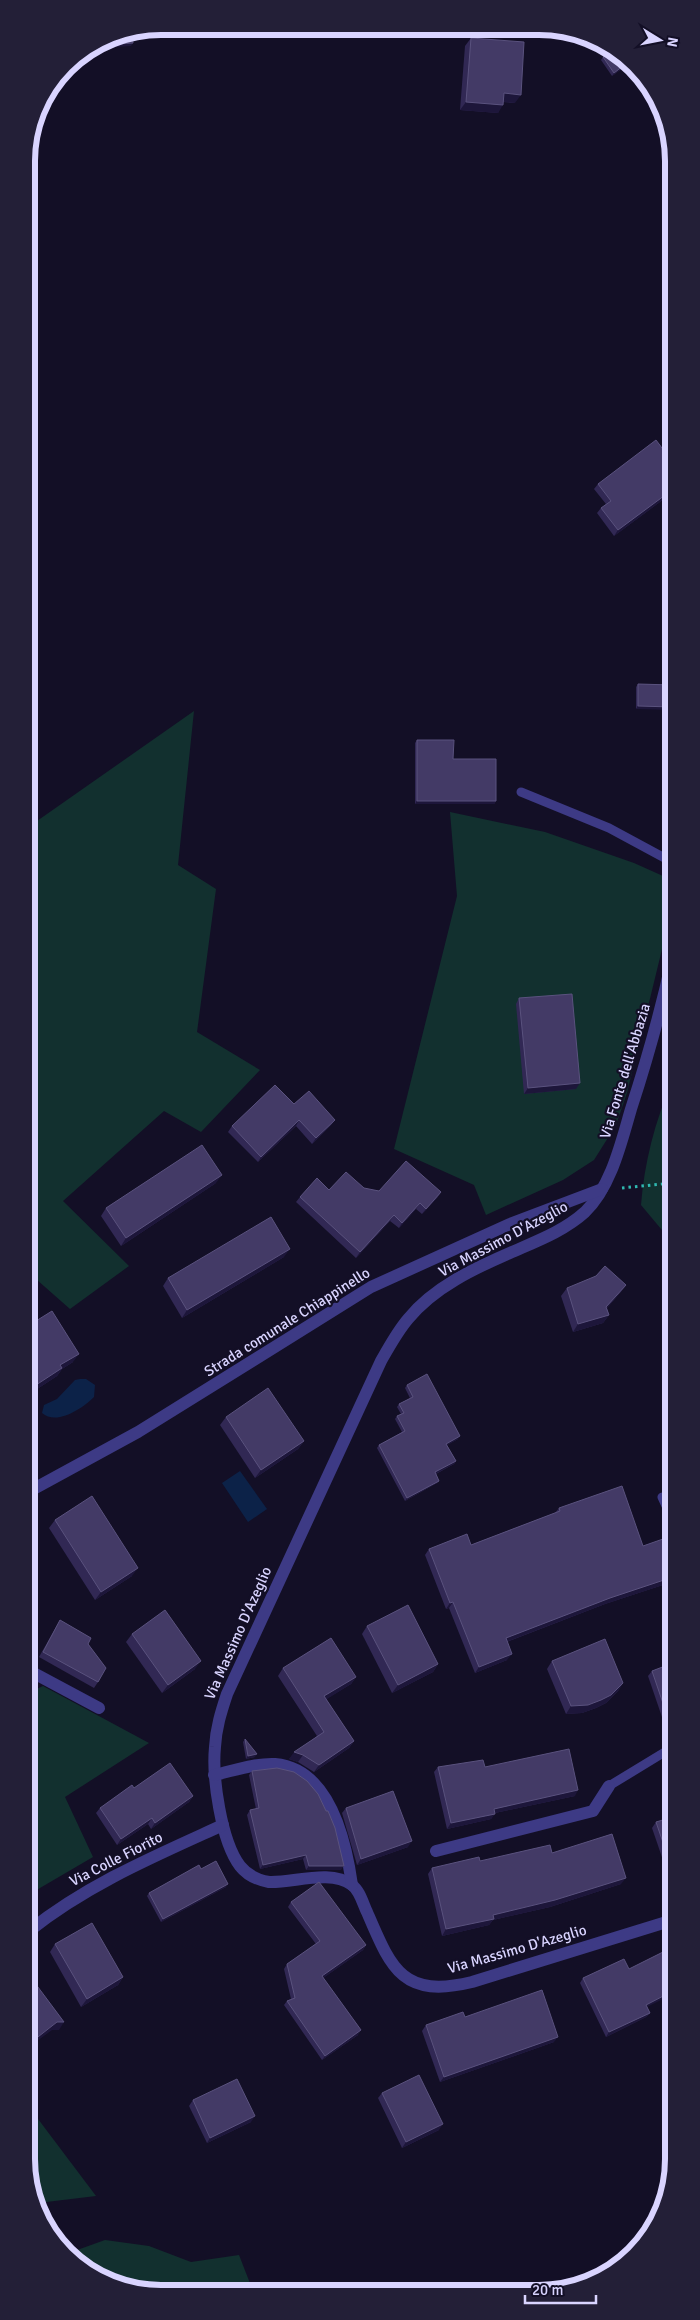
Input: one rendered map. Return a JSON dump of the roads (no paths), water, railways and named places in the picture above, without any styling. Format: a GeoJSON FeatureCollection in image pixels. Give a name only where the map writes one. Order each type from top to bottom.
{"type":"FeatureCollection","features":[{"type":"Feature","properties":{"kind":"street","name":"Via Fonte dell'Abbazia"},"geometry":{"type":"LineString","coordinates":[[602,1189],[618,1151],[638,1089],[665,987]]}},
{"type":"Feature","properties":{"kind":"street","name":"Strada comunale Chiappinello"},"geometry":{"type":"LineString","coordinates":[[35,1488],[138,1432],[371,1287],[510,1224],[602,1189]]}},
{"type":"Feature","properties":{"kind":"street","name":"Via Massimo D'Azeglio"},"geometry":{"type":"LineString","coordinates":[[602,1189],[585,1212],[564,1228],[479,1267],[432,1296],[408,1319],[399,1331],[372,1380],[227,1694],[217,1726],[214,1775],[223,1825],[240,1866],[253,1877],[260,1880],[277,1882],[328,1878],[352,1885],[359,1895],[384,1952],[393,1966],[405,1977],[428,1986],[447,1986],[472,1982],[665,1922]]}},
{"type":"Feature","properties":{"kind":"street"},"geometry":{"type":"LineString","coordinates":[[35,1674],[99,1708]]}},
{"type":"Feature","properties":{"kind":"street"},"geometry":{"type":"LineString","coordinates":[[214,1775],[265,1764],[275,1764],[297,1771],[306,1778],[324,1797],[339,1825],[348,1853],[352,1885]]}},
{"type":"Feature","properties":{"kind":"street"},"geometry":{"type":"LineString","coordinates":[[436,1851],[593,1811],[609,1786]]}},
{"type":"Feature","properties":{"kind":"street","name":"Via Colle Fiorito"},"geometry":{"type":"LineString","coordinates":[[35,1926],[112,1876],[223,1825]]}},
{"type":"Feature","properties":{"kind":"lane"},"geometry":{"type":"LineString","coordinates":[[521,792],[609,828],[665,858]]}},
{"type":"Feature","properties":{"kind":"lane"},"geometry":{"type":"LineString","coordinates":[[662,1496],[665,1503]]}},
{"type":"Feature","properties":{"kind":"lane"},"geometry":{"type":"LineString","coordinates":[[609,1786],[665,1752]]}},
{"type":"Feature","properties":{"kind":"water"},"geometry":{"type":"Polygon","coordinates":[[[86,1379],[95,1385],[94,1397],[77,1410],[62,1417],[55,1418],[42,1413],[44,1405],[57,1399],[75,1380],[86,1379]]]}},
{"type":"Feature","properties":{"kind":"water"},"geometry":{"type":"Polygon","coordinates":[[[240,1471],[267,1509],[248,1522],[222,1483],[240,1471]]]}}]}
